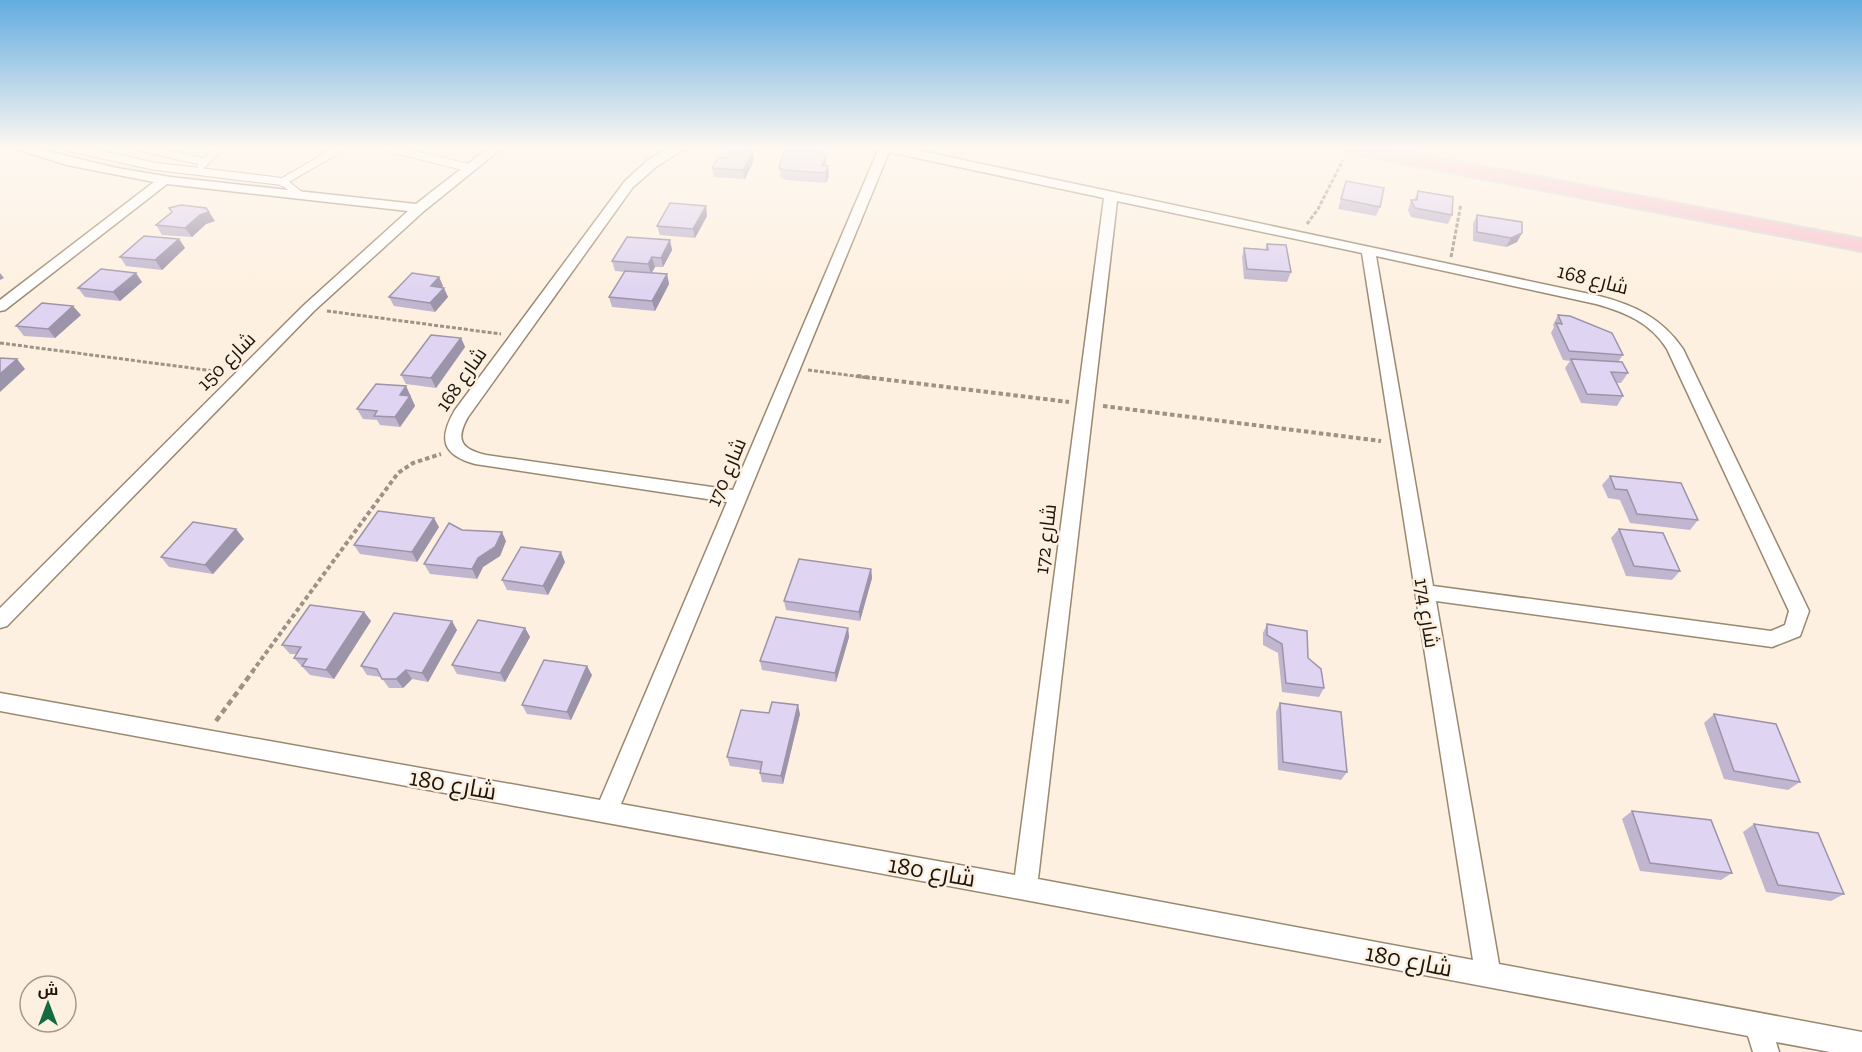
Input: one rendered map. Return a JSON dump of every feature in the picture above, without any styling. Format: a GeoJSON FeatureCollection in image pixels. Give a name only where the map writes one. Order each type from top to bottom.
{"type":"FeatureCollection","features":[{"type":"Feature","properties":{"kind":"main road"},"geometry":{"type":"LineString","coordinates":[[1598,197],[1862,245]]}},
{"type":"Feature","properties":{"kind":"main road"},"geometry":{"type":"LineString","coordinates":[[1702,197],[1862,227]]}},
{"type":"Feature","properties":{"kind":"street"},"geometry":{"type":"LineString","coordinates":[[0,307],[142,197]]}},
{"type":"Feature","properties":{"kind":"street"},"geometry":{"type":"LineString","coordinates":[[326,197],[419,208]]}},
{"type":"Feature","properties":{"kind":"street","name":"شارع 150"},"geometry":{"type":"LineString","coordinates":[[0,620],[309,308],[433,197]]}},
{"type":"Feature","properties":{"kind":"street","name":"شارع 168"},"geometry":{"type":"LineString","coordinates":[[456,450],[451,439],[453,426],[621,197]]}},
{"type":"Feature","properties":{"kind":"street","name":"شارع 170"},"geometry":{"type":"LineString","coordinates":[[606,812],[865,197]]}},
{"type":"Feature","properties":{"kind":"street","name":"شارع 172"},"geometry":{"type":"LineString","coordinates":[[1025,888],[1111,197]]}},
{"type":"Feature","properties":{"kind":"street","name":"شارع 168"},"geometry":{"type":"LineString","coordinates":[[1116,197],[1625,307],[1648,319],[1666,333],[1799,611],[1793,630],[1772,639],[1423,592]]}},
{"type":"Feature","properties":{"kind":"street","name":"شارع 174"},"geometry":{"type":"LineString","coordinates":[[1368,250],[1488,975]]}},
{"type":"Feature","properties":{"kind":"street"},"geometry":{"type":"LineString","coordinates":[[456,450],[469,458],[486,462],[738,497]]}},
{"type":"Feature","properties":{"kind":"street","name":"شارع 180"},"geometry":{"type":"LineString","coordinates":[[0,702],[1025,888],[1862,1046]]}},
{"type":"Feature","properties":{"kind":"street"},"geometry":{"type":"LineString","coordinates":[[1758,1026],[1766,1052]]}},
{"type":"Feature","properties":{"kind":"path"},"geometry":{"type":"LineString","coordinates":[[1297,235],[1320,207],[1324,197]]}},
{"type":"Feature","properties":{"kind":"path"},"geometry":{"type":"LineString","coordinates":[[1449,268],[1461,204]]}},
{"type":"Feature","properties":{"kind":"path"},"geometry":{"type":"LineString","coordinates":[[309,308],[518,336]]}},
{"type":"Feature","properties":{"kind":"path"},"geometry":{"type":"LineString","coordinates":[[0,343],[241,375]]}},
{"type":"Feature","properties":{"kind":"path"},"geometry":{"type":"LineString","coordinates":[[203,739],[398,473],[413,463],[456,450]]}},
{"type":"Feature","properties":{"kind":"building"},"geometry":{"type":"Polygon","coordinates":[[[1342,197],[1382,197],[1380,207],[1341,199],[1342,197]]]}},
{"type":"Feature","properties":{"kind":"building"},"geometry":{"type":"Polygon","coordinates":[[[1417,197],[1453,197],[1452,215],[1415,208],[1411,200],[1417,200],[1417,197]]]}},
{"type":"Feature","properties":{"kind":"building"},"geometry":{"type":"Polygon","coordinates":[[[670,203],[706,206],[693,229],[657,226],[670,203]]]}},
{"type":"Feature","properties":{"kind":"building"},"geometry":{"type":"Polygon","coordinates":[[[181,205],[206,208],[209,212],[200,215],[185,228],[156,225],[172,212],[169,208],[181,205]]]}},
{"type":"Feature","properties":{"kind":"building"},"geometry":{"type":"Polygon","coordinates":[[[1477,215],[1522,222],[1522,233],[1511,238],[1477,232],[1477,215]]]}},
{"type":"Feature","properties":{"kind":"building"},"geometry":{"type":"Polygon","coordinates":[[[144,236],[179,239],[155,260],[120,257],[144,236]]]}},
{"type":"Feature","properties":{"kind":"building"},"geometry":{"type":"Polygon","coordinates":[[[627,237],[670,240],[661,258],[652,257],[648,264],[612,261],[627,237]]]}},
{"type":"Feature","properties":{"kind":"building"},"geometry":{"type":"Polygon","coordinates":[[[1267,244],[1286,245],[1291,272],[1247,269],[1244,248],[1268,250],[1267,244]]]}},
{"type":"Feature","properties":{"kind":"building"},"geometry":{"type":"Polygon","coordinates":[[[101,269],[136,273],[113,292],[78,288],[101,269]]]}},
{"type":"Feature","properties":{"kind":"building"},"geometry":{"type":"Polygon","coordinates":[[[625,271],[667,274],[652,301],[609,297],[625,271]]]}},
{"type":"Feature","properties":{"kind":"building"},"geometry":{"type":"Polygon","coordinates":[[[412,273],[439,277],[431,286],[444,288],[430,303],[389,297],[412,273]]]}},
{"type":"Feature","properties":{"kind":"building"},"geometry":{"type":"Polygon","coordinates":[[[42,303],[73,306],[48,329],[16,326],[42,303]]]}},
{"type":"Feature","properties":{"kind":"building"},"geometry":{"type":"Polygon","coordinates":[[[1558,315],[1570,316],[1612,333],[1623,355],[1569,351],[1556,323],[1562,324],[1558,315]]]}},
{"type":"Feature","properties":{"kind":"building"},"geometry":{"type":"Polygon","coordinates":[[[431,335],[461,338],[431,378],[401,375],[431,335]]]}},
{"type":"Feature","properties":{"kind":"building"},"geometry":{"type":"Polygon","coordinates":[[[0,358],[17,359],[0,374],[0,358]]]}},
{"type":"Feature","properties":{"kind":"building"},"geometry":{"type":"Polygon","coordinates":[[[1571,359],[1622,362],[1628,373],[1611,372],[1623,396],[1587,394],[1571,359]]]}},
{"type":"Feature","properties":{"kind":"building"},"geometry":{"type":"Polygon","coordinates":[[[376,384],[406,386],[400,395],[410,396],[395,417],[374,416],[377,411],[357,409],[376,384]]]}},
{"type":"Feature","properties":{"kind":"building"},"geometry":{"type":"Polygon","coordinates":[[[1610,476],[1681,483],[1698,520],[1637,514],[1627,490],[1615,489],[1610,476]]]}},
{"type":"Feature","properties":{"kind":"building"},"geometry":{"type":"Polygon","coordinates":[[[378,511],[434,518],[412,552],[354,545],[378,511]]]}},
{"type":"Feature","properties":{"kind":"building"},"geometry":{"type":"Polygon","coordinates":[[[193,522],[236,529],[205,565],[161,557],[193,522]]]}},
{"type":"Feature","properties":{"kind":"building"},"geometry":{"type":"Polygon","coordinates":[[[449,523],[462,530],[502,532],[495,547],[478,558],[472,569],[424,564],[449,523]]]}},
{"type":"Feature","properties":{"kind":"building"},"geometry":{"type":"Polygon","coordinates":[[[1619,529],[1663,533],[1680,571],[1634,566],[1619,529]]]}},
{"type":"Feature","properties":{"kind":"building"},"geometry":{"type":"Polygon","coordinates":[[[521,547],[561,552],[543,586],[502,580],[521,547]]]}},
{"type":"Feature","properties":{"kind":"building"},"geometry":{"type":"Polygon","coordinates":[[[799,559],[871,569],[859,612],[784,601],[799,559]]]}},
{"type":"Feature","properties":{"kind":"building"},"geometry":{"type":"Polygon","coordinates":[[[310,605],[364,612],[326,670],[302,666],[307,659],[294,658],[301,647],[282,645],[310,605]]]}},
{"type":"Feature","properties":{"kind":"building"},"geometry":{"type":"Polygon","coordinates":[[[394,613],[452,621],[422,673],[406,670],[396,679],[382,679],[377,669],[361,666],[394,613]]]}},
{"type":"Feature","properties":{"kind":"building"},"geometry":{"type":"Polygon","coordinates":[[[776,617],[848,628],[835,673],[760,661],[776,617]]]}},
{"type":"Feature","properties":{"kind":"building"},"geometry":{"type":"Polygon","coordinates":[[[478,620],[525,628],[500,673],[452,665],[478,620]]]}},
{"type":"Feature","properties":{"kind":"building"},"geometry":{"type":"Polygon","coordinates":[[[1267,624],[1307,631],[1308,658],[1321,669],[1324,688],[1286,683],[1282,644],[1267,635],[1267,624]]]}},
{"type":"Feature","properties":{"kind":"building"},"geometry":{"type":"Polygon","coordinates":[[[544,660],[587,666],[567,712],[522,705],[544,660]]]}},
{"type":"Feature","properties":{"kind":"building"},"geometry":{"type":"Polygon","coordinates":[[[772,702],[798,705],[781,776],[760,773],[762,762],[727,757],[741,710],[769,713],[772,702]]]}},
{"type":"Feature","properties":{"kind":"building"},"geometry":{"type":"Polygon","coordinates":[[[1280,703],[1341,712],[1347,772],[1283,762],[1280,703]]]}},
{"type":"Feature","properties":{"kind":"building"},"geometry":{"type":"Polygon","coordinates":[[[1714,714],[1776,724],[1800,782],[1734,771],[1714,714]]]}},
{"type":"Feature","properties":{"kind":"building"},"geometry":{"type":"Polygon","coordinates":[[[1632,811],[1711,820],[1732,873],[1650,863],[1632,811]]]}},
{"type":"Feature","properties":{"kind":"building"},"geometry":{"type":"Polygon","coordinates":[[[1754,824],[1818,833],[1844,894],[1778,885],[1754,824]]]}}]}
